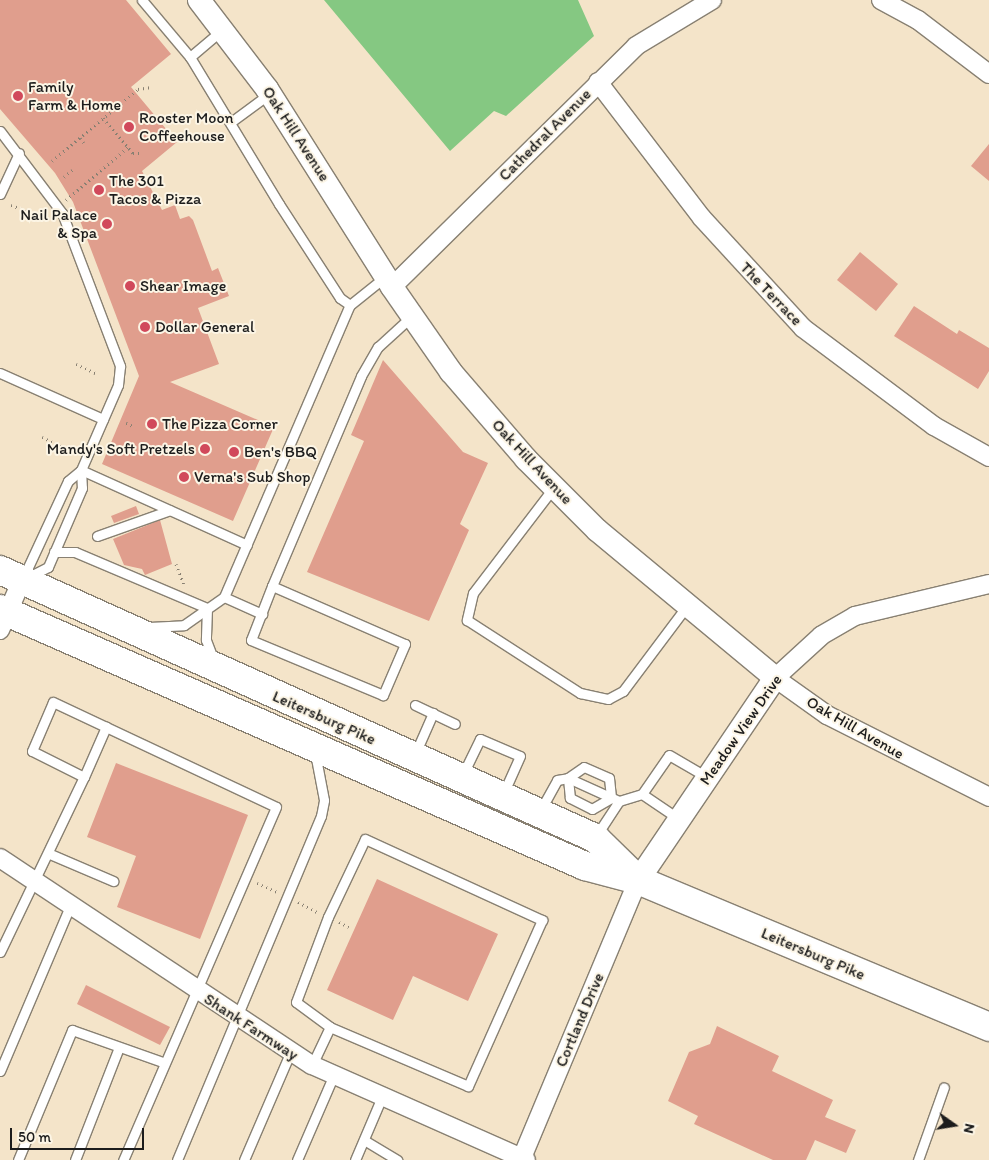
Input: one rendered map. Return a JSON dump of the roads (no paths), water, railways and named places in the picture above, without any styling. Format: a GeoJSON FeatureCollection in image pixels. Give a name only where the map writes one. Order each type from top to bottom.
{"type":"FeatureCollection","features":[{"type":"Feature","properties":{"kind":"main road","name":"Leitersburg Pike"},"geometry":{"type":"LineString","coordinates":[[11,575],[233,677],[595,838],[638,880]]}},
{"type":"Feature","properties":{"kind":"main road","name":"Leitersburg Pike"},"geometry":{"type":"LineString","coordinates":[[3,617],[313,746],[585,866],[638,880],[989,1027]]}},
{"type":"Feature","properties":{"kind":"street","name":"Oak Hill Avenue"},"geometry":{"type":"LineString","coordinates":[[199,0],[270,93],[389,282],[452,372],[554,487],[686,607],[775,678],[827,715],[989,797]]}},
{"type":"Feature","properties":{"kind":"street","name":"Cathedral Avenue"},"geometry":{"type":"LineString","coordinates":[[389,282],[636,46],[712,0]]}},
{"type":"Feature","properties":{"kind":"street"},"geometry":{"type":"LineString","coordinates":[[881,0],[918,20],[989,74]]}},
{"type":"Feature","properties":{"kind":"street","name":"The Terrace"},"geometry":{"type":"LineString","coordinates":[[598,82],[702,218],[803,328],[926,421],[989,457]]}},
{"type":"Feature","properties":{"kind":"street"},"geometry":{"type":"LineString","coordinates":[[3,617],[11,575]]}},
{"type":"Feature","properties":{"kind":"street","name":"Meadow View Drive"},"geometry":{"type":"LineString","coordinates":[[638,880],[775,678],[821,636],[855,616],[989,584]]}},
{"type":"Feature","properties":{"kind":"street","name":"Shank Farmway"},"geometry":{"type":"LineString","coordinates":[[0,858],[290,1053],[381,1099],[523,1159]]}},
{"type":"Feature","properties":{"kind":"street","name":"Cortland Drive"},"geometry":{"type":"LineString","coordinates":[[523,1159],[638,880]]}},
{"type":"Feature","properties":{"kind":"lane"},"geometry":{"type":"LineString","coordinates":[[142,0],[190,58],[340,298],[350,305]]}},
{"type":"Feature","properties":{"kind":"lane"},"geometry":{"type":"LineString","coordinates":[[190,58],[222,29]]}},
{"type":"Feature","properties":{"kind":"lane"},"geometry":{"type":"LineString","coordinates":[[231,122],[270,93]]}},
{"type":"Feature","properties":{"kind":"lane"},"geometry":{"type":"LineString","coordinates":[[0,131],[19,152],[58,206],[119,362],[119,382],[81,470],[68,481],[11,575]]}},
{"type":"Feature","properties":{"kind":"lane"},"geometry":{"type":"LineString","coordinates":[[0,194],[19,152]]}},
{"type":"Feature","properties":{"kind":"lane"},"geometry":{"type":"LineString","coordinates":[[119,625],[178,626],[224,596],[350,305],[389,282]]}},
{"type":"Feature","properties":{"kind":"lane"},"geometry":{"type":"LineString","coordinates":[[272,586],[405,644],[383,695],[250,640],[262,614],[272,586],[361,376],[378,347],[412,316]]}},
{"type":"Feature","properties":{"kind":"lane"},"geometry":{"type":"LineString","coordinates":[[0,373],[103,419]]}},
{"type":"Feature","properties":{"kind":"lane"},"geometry":{"type":"LineString","coordinates":[[81,470],[247,545]]}},
{"type":"Feature","properties":{"kind":"lane"},"geometry":{"type":"LineString","coordinates":[[11,575],[48,567],[82,488],[81,470]]}},
{"type":"Feature","properties":{"kind":"lane"},"geometry":{"type":"LineString","coordinates":[[554,487],[473,593],[466,620],[580,693],[608,699],[623,691],[686,607]]}},
{"type":"Feature","properties":{"kind":"lane"},"geometry":{"type":"LineString","coordinates":[[97,536],[170,510]]}},
{"type":"Feature","properties":{"kind":"lane"},"geometry":{"type":"LineString","coordinates":[[54,552],[78,553],[207,608]]}},
{"type":"Feature","properties":{"kind":"lane"},"geometry":{"type":"LineString","coordinates":[[224,596],[262,614]]}},
{"type":"Feature","properties":{"kind":"lane"},"geometry":{"type":"LineString","coordinates":[[207,608],[207,645],[233,677]]}},
{"type":"Feature","properties":{"kind":"lane"},"geometry":{"type":"LineString","coordinates":[[84,777],[32,751],[52,702],[276,807],[196,991],[162,1062],[123,1160]]}},
{"type":"Feature","properties":{"kind":"lane"},"geometry":{"type":"LineString","coordinates":[[415,705],[455,724]]}},
{"type":"Feature","properties":{"kind":"lane"},"geometry":{"type":"LineString","coordinates":[[413,757],[433,714]]}},
{"type":"Feature","properties":{"kind":"lane"},"geometry":{"type":"LineString","coordinates":[[0,952],[31,880],[50,854],[106,727]]}},
{"type":"Feature","properties":{"kind":"lane"},"geometry":{"type":"LineString","coordinates":[[461,779],[480,739],[520,756],[502,797]]}},
{"type":"Feature","properties":{"kind":"lane"},"geometry":{"type":"LineString","coordinates":[[177,1160],[234,1017],[321,816],[323,791],[313,746]]}},
{"type":"Feature","properties":{"kind":"lane"},"geometry":{"type":"LineString","coordinates":[[568,778],[570,798],[592,809],[615,800],[642,794],[669,755],[708,777]]}},
{"type":"Feature","properties":{"kind":"lane"},"geometry":{"type":"LineString","coordinates":[[538,813],[557,780],[568,778],[584,767],[609,778],[615,800],[595,838]]}},
{"type":"Feature","properties":{"kind":"lane"},"geometry":{"type":"LineString","coordinates":[[568,778],[615,800]]}},
{"type":"Feature","properties":{"kind":"lane"},"geometry":{"type":"LineString","coordinates":[[642,794],[679,819]]}},
{"type":"Feature","properties":{"kind":"lane"},"geometry":{"type":"LineString","coordinates":[[365,840],[542,920],[468,1086],[330,1027],[296,1002],[328,917],[365,840]]}},
{"type":"Feature","properties":{"kind":"lane"},"geometry":{"type":"LineString","coordinates":[[50,854],[113,882]]}},
{"type":"Feature","properties":{"kind":"lane"},"geometry":{"type":"LineString","coordinates":[[0,1069],[70,906]]}},
{"type":"Feature","properties":{"kind":"lane"},"geometry":{"type":"LineString","coordinates":[[312,1065],[330,1027]]}},
{"type":"Feature","properties":{"kind":"lane"},"geometry":{"type":"LineString","coordinates":[[18,1160],[72,1030],[162,1062]]}},
{"type":"Feature","properties":{"kind":"lane"},"geometry":{"type":"LineString","coordinates":[[75,1160],[119,1047]]}},
{"type":"Feature","properties":{"kind":"lane"},"geometry":{"type":"LineString","coordinates":[[244,1160],[290,1053]]}},
{"type":"Feature","properties":{"kind":"lane"},"geometry":{"type":"LineString","coordinates":[[297,1160],[333,1076]]}},
{"type":"Feature","properties":{"kind":"lane"},"geometry":{"type":"LineString","coordinates":[[918,1160],[944,1087]]}},
{"type":"Feature","properties":{"kind":"lane"},"geometry":{"type":"LineString","coordinates":[[354,1160],[381,1099]]}},
{"type":"Feature","properties":{"kind":"lane"},"geometry":{"type":"LineString","coordinates":[[364,1140],[397,1160]]}},
{"type":"Feature","properties":{"kind":"place","name":"Family Farm & Home"},"geometry":{"type":"Point","coordinates":[18,96]}},
{"type":"Feature","properties":{"kind":"place","name":"Rooster Moon Coffeehouse"},"geometry":{"type":"Point","coordinates":[129,127]}},
{"type":"Feature","properties":{"kind":"place","name":"The 301 Tacos & Pizza"},"geometry":{"type":"Point","coordinates":[99,190]}},
{"type":"Feature","properties":{"kind":"place","name":"Nail Palace & Spa"},"geometry":{"type":"Point","coordinates":[107,224]}},
{"type":"Feature","properties":{"kind":"place","name":"Shear Image"},"geometry":{"type":"Point","coordinates":[130,286]}},
{"type":"Feature","properties":{"kind":"place","name":"Dollar General"},"geometry":{"type":"Point","coordinates":[145,327]}},
{"type":"Feature","properties":{"kind":"place","name":"The Pizza Corner"},"geometry":{"type":"Point","coordinates":[152,424]}},
{"type":"Feature","properties":{"kind":"place","name":"Mandy's Soft Pretzels"},"geometry":{"type":"Point","coordinates":[205,449]}},
{"type":"Feature","properties":{"kind":"place","name":"Ben's BBQ"},"geometry":{"type":"Point","coordinates":[234,452]}},
{"type":"Feature","properties":{"kind":"place","name":"Verna's Sub Shop"},"geometry":{"type":"Point","coordinates":[184,477]}}]}
